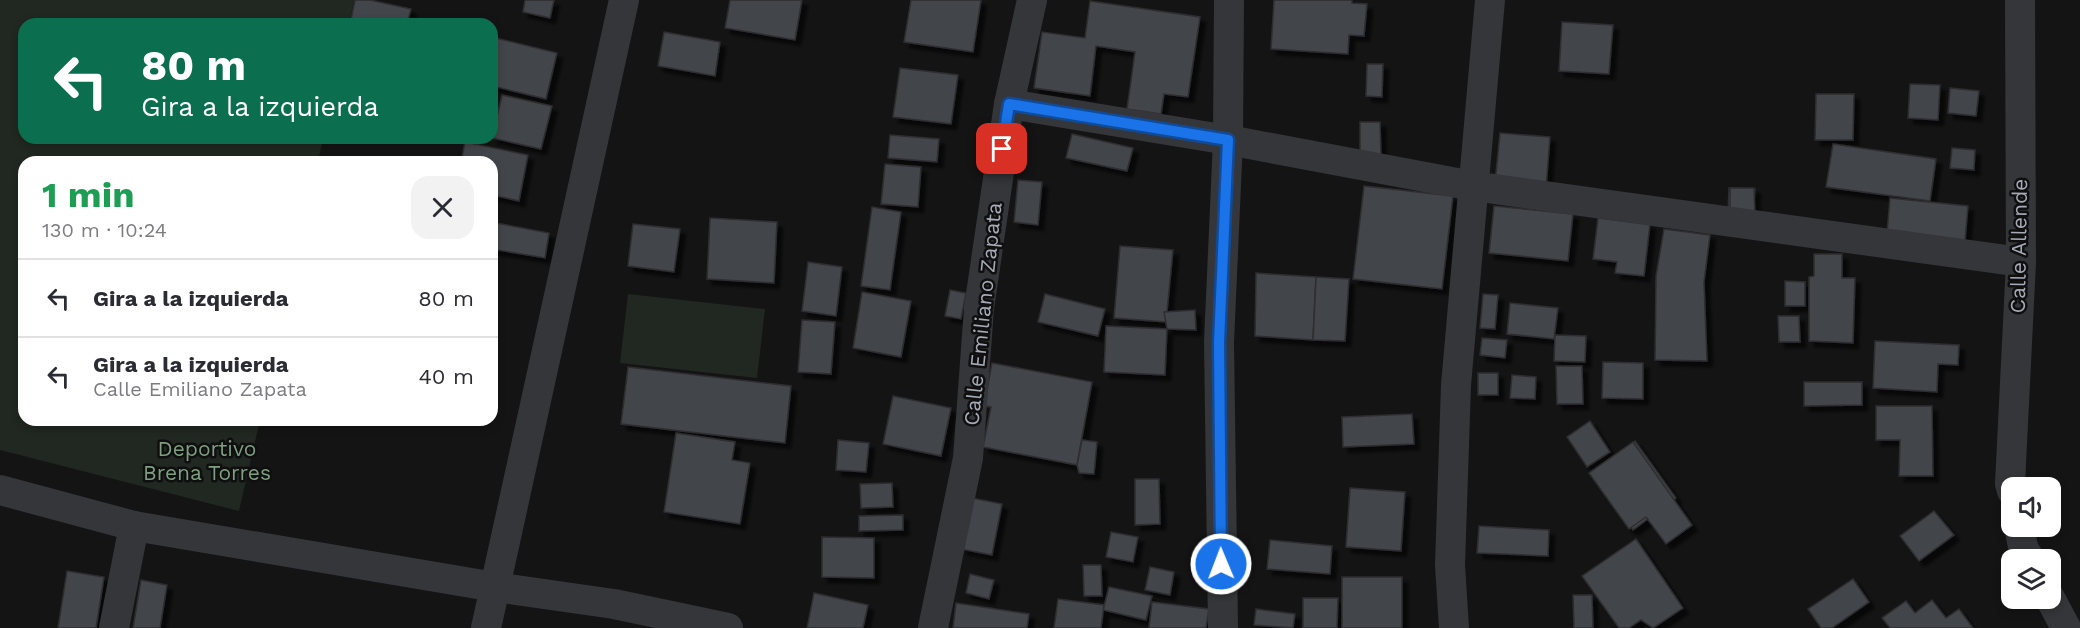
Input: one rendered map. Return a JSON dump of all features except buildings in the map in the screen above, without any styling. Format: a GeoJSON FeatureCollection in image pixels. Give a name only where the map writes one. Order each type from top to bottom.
{"type":"FeatureCollection","features":[{"type":"Feature","properties":{"kind":"street"},"geometry":{"type":"LineString","coordinates":[[486,628],[624,0]]}},
{"type":"Feature","properties":{"kind":"street","name":"Calle Emiliano Zapata"},"geometry":{"type":"LineString","coordinates":[[933,628],[968,458],[979,308],[1009,104],[1032,0]]}},
{"type":"Feature","properties":{"kind":"street"},"geometry":{"type":"LineString","coordinates":[[1223,628],[1219,342],[1228,140],[1229,0]]}},
{"type":"Feature","properties":{"kind":"street"},"geometry":{"type":"LineString","coordinates":[[1454,628],[1450,565],[1456,385],[1490,0]]}},
{"type":"Feature","properties":{"kind":"street","name":"Calle Allende"},"geometry":{"type":"LineString","coordinates":[[2010,477],[2021,262],[2020,0]]}},
{"type":"Feature","properties":{"kind":"street"},"geometry":{"type":"LineString","coordinates":[[1009,104],[1228,140],[1473,186],[2021,262]]}},
{"type":"Feature","properties":{"kind":"street"},"geometry":{"type":"LineString","coordinates":[[0,490],[134,526],[614,604],[728,628]]}},
{"type":"Feature","properties":{"kind":"street"},"geometry":{"type":"LineString","coordinates":[[114,628],[134,526]]}},
{"type":"Feature","properties":{"kind":"street"},"geometry":{"type":"LineString","coordinates":[[2056,609],[2066,628]]}},
{"type":"Feature","properties":{"kind":"green space","name":"Deportivo Brena Torres"},"geometry":{"type":"Polygon","coordinates":[[[0,0],[354,0],[350,18],[18,18],[18,144],[322,144],[319,156],[18,156],[18,426],[259,426],[239,511],[0,450],[0,0]]]}},
{"type":"Feature","properties":{"kind":"green space"},"geometry":{"type":"Polygon","coordinates":[[[628,294],[765,309],[757,378],[620,363],[628,294]]]}},
{"type":"Feature","properties":{"kind":"route"},"geometry":{"type":"LineString","coordinates":[[1002,149],[1009,104],[1228,140],[1219,342],[1221,564]]}}]}
